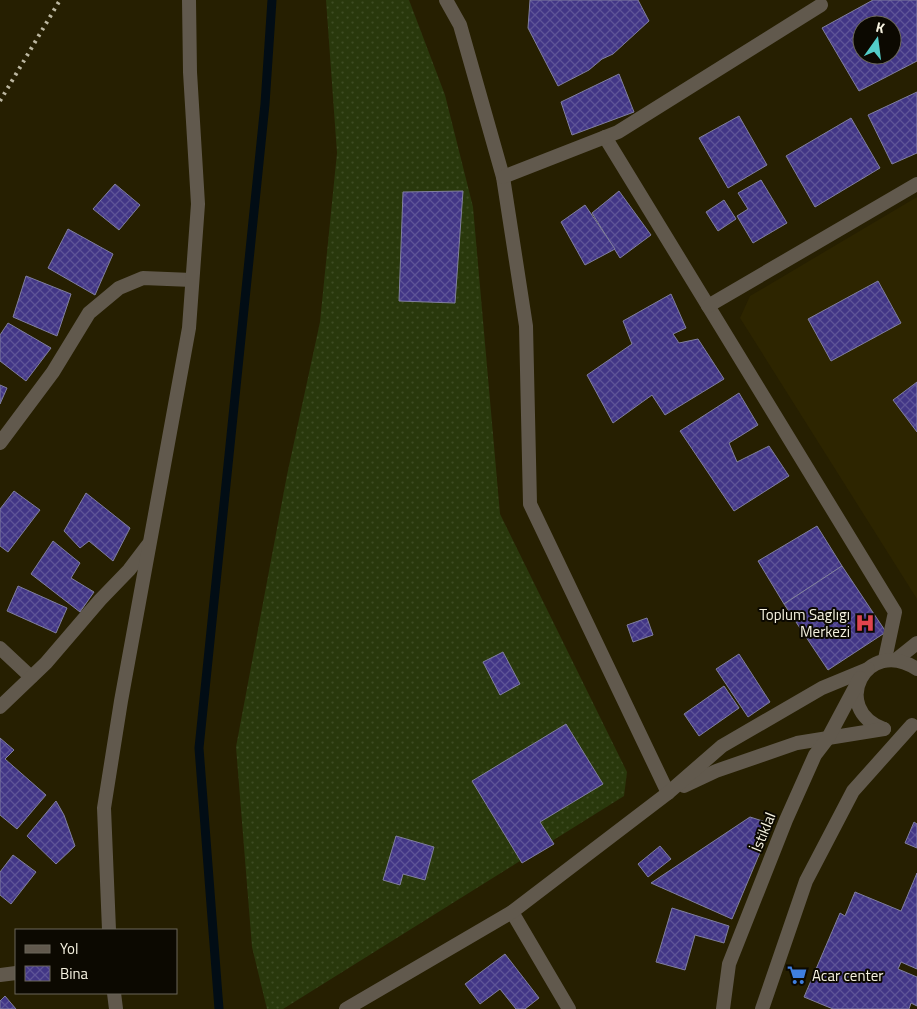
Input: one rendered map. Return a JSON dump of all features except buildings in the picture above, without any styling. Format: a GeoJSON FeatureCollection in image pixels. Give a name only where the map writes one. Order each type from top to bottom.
{"type":"FeatureCollection","features":[{"type":"Feature","properties":{"kind":"street"},"geometry":{"type":"LineString","coordinates":[[109,929],[104,808],[121,701],[189,328],[198,204],[190,72],[189,0]]}},
{"type":"Feature","properties":{"kind":"street"},"geometry":{"type":"LineString","coordinates":[[446,0],[460,25],[502,177],[526,326],[530,504],[668,793]]}},
{"type":"Feature","properties":{"kind":"street"},"geometry":{"type":"LineString","coordinates":[[502,177],[618,132],[825,2]]}},
{"type":"Feature","properties":{"kind":"street"},"geometry":{"type":"LineString","coordinates":[[605,137],[895,612],[891,659]]}},
{"type":"Feature","properties":{"kind":"street"},"geometry":{"type":"LineString","coordinates":[[708,306],[917,184]]}},
{"type":"Feature","properties":{"kind":"street"},"geometry":{"type":"LineString","coordinates":[[0,443],[53,372],[89,313],[119,288],[143,278],[192,280]]}},
{"type":"Feature","properties":{"kind":"street"},"geometry":{"type":"LineString","coordinates":[[0,707],[31,677],[129,570],[151,542]]}},
{"type":"Feature","properties":{"kind":"street"},"geometry":{"type":"LineString","coordinates":[[346,1009],[512,912],[668,793],[722,746],[822,688],[864,673],[917,643]]}},
{"type":"Feature","properties":{"kind":"street"},"geometry":{"type":"LineString","coordinates":[[0,648],[31,677]]}},
{"type":"Feature","properties":{"kind":"street"},"geometry":{"type":"LineString","coordinates":[[891,659],[917,669]]}},
{"type":"Feature","properties":{"kind":"street"},"geometry":{"type":"LineString","coordinates":[[864,673],[856,691],[857,703],[862,714],[872,724],[884,730]]}},
{"type":"Feature","properties":{"kind":"street","name":"İstiklal"},"geometry":{"type":"LineString","coordinates":[[723,1009],[729,964],[786,820],[815,755],[828,738],[864,673]]}},
{"type":"Feature","properties":{"kind":"street"},"geometry":{"type":"LineString","coordinates":[[668,793],[734,764],[797,743],[884,730],[900,730],[914,722]]}},
{"type":"Feature","properties":{"kind":"street"},"geometry":{"type":"LineString","coordinates":[[762,1009],[806,881],[853,791],[914,722]]}},
{"type":"Feature","properties":{"kind":"street"},"geometry":{"type":"LineString","coordinates":[[512,912],[568,1009]]}},
{"type":"Feature","properties":{"kind":"street"},"geometry":{"type":"LineString","coordinates":[[0,975],[15,973]]}},
{"type":"Feature","properties":{"kind":"street"},"geometry":{"type":"LineString","coordinates":[[114,994],[116,1009]]}},
{"type":"Feature","properties":{"kind":"shaded area"},"geometry":{"type":"Polygon","coordinates":[[[917,197],[917,599],[740,318],[750,296],[917,197]]]}},
{"type":"Feature","properties":{"kind":"green space"},"geometry":{"type":"Polygon","coordinates":[[[326,0],[409,0],[445,95],[473,207],[500,514],[627,772],[624,796],[283,1009],[267,1009],[252,947],[236,747],[287,475],[320,322],[337,153],[326,0]]]}},
{"type":"Feature","properties":{"kind":"waterway"},"geometry":{"type":"LineString","coordinates":[[219,1009],[199,748],[265,104],[272,0]]}},
{"type":"Feature","properties":{"kind":"railway"},"geometry":{"type":"LineString","coordinates":[[0,101],[60,0]]}},
{"type":"Feature","properties":{"kind":"place","name":"Toplum Saglıgı Merkezi"},"geometry":{"type":"Point","coordinates":[865,623]}},
{"type":"Feature","properties":{"kind":"place","name":"Acar center"},"geometry":{"type":"Point","coordinates":[797,975]}}]}
